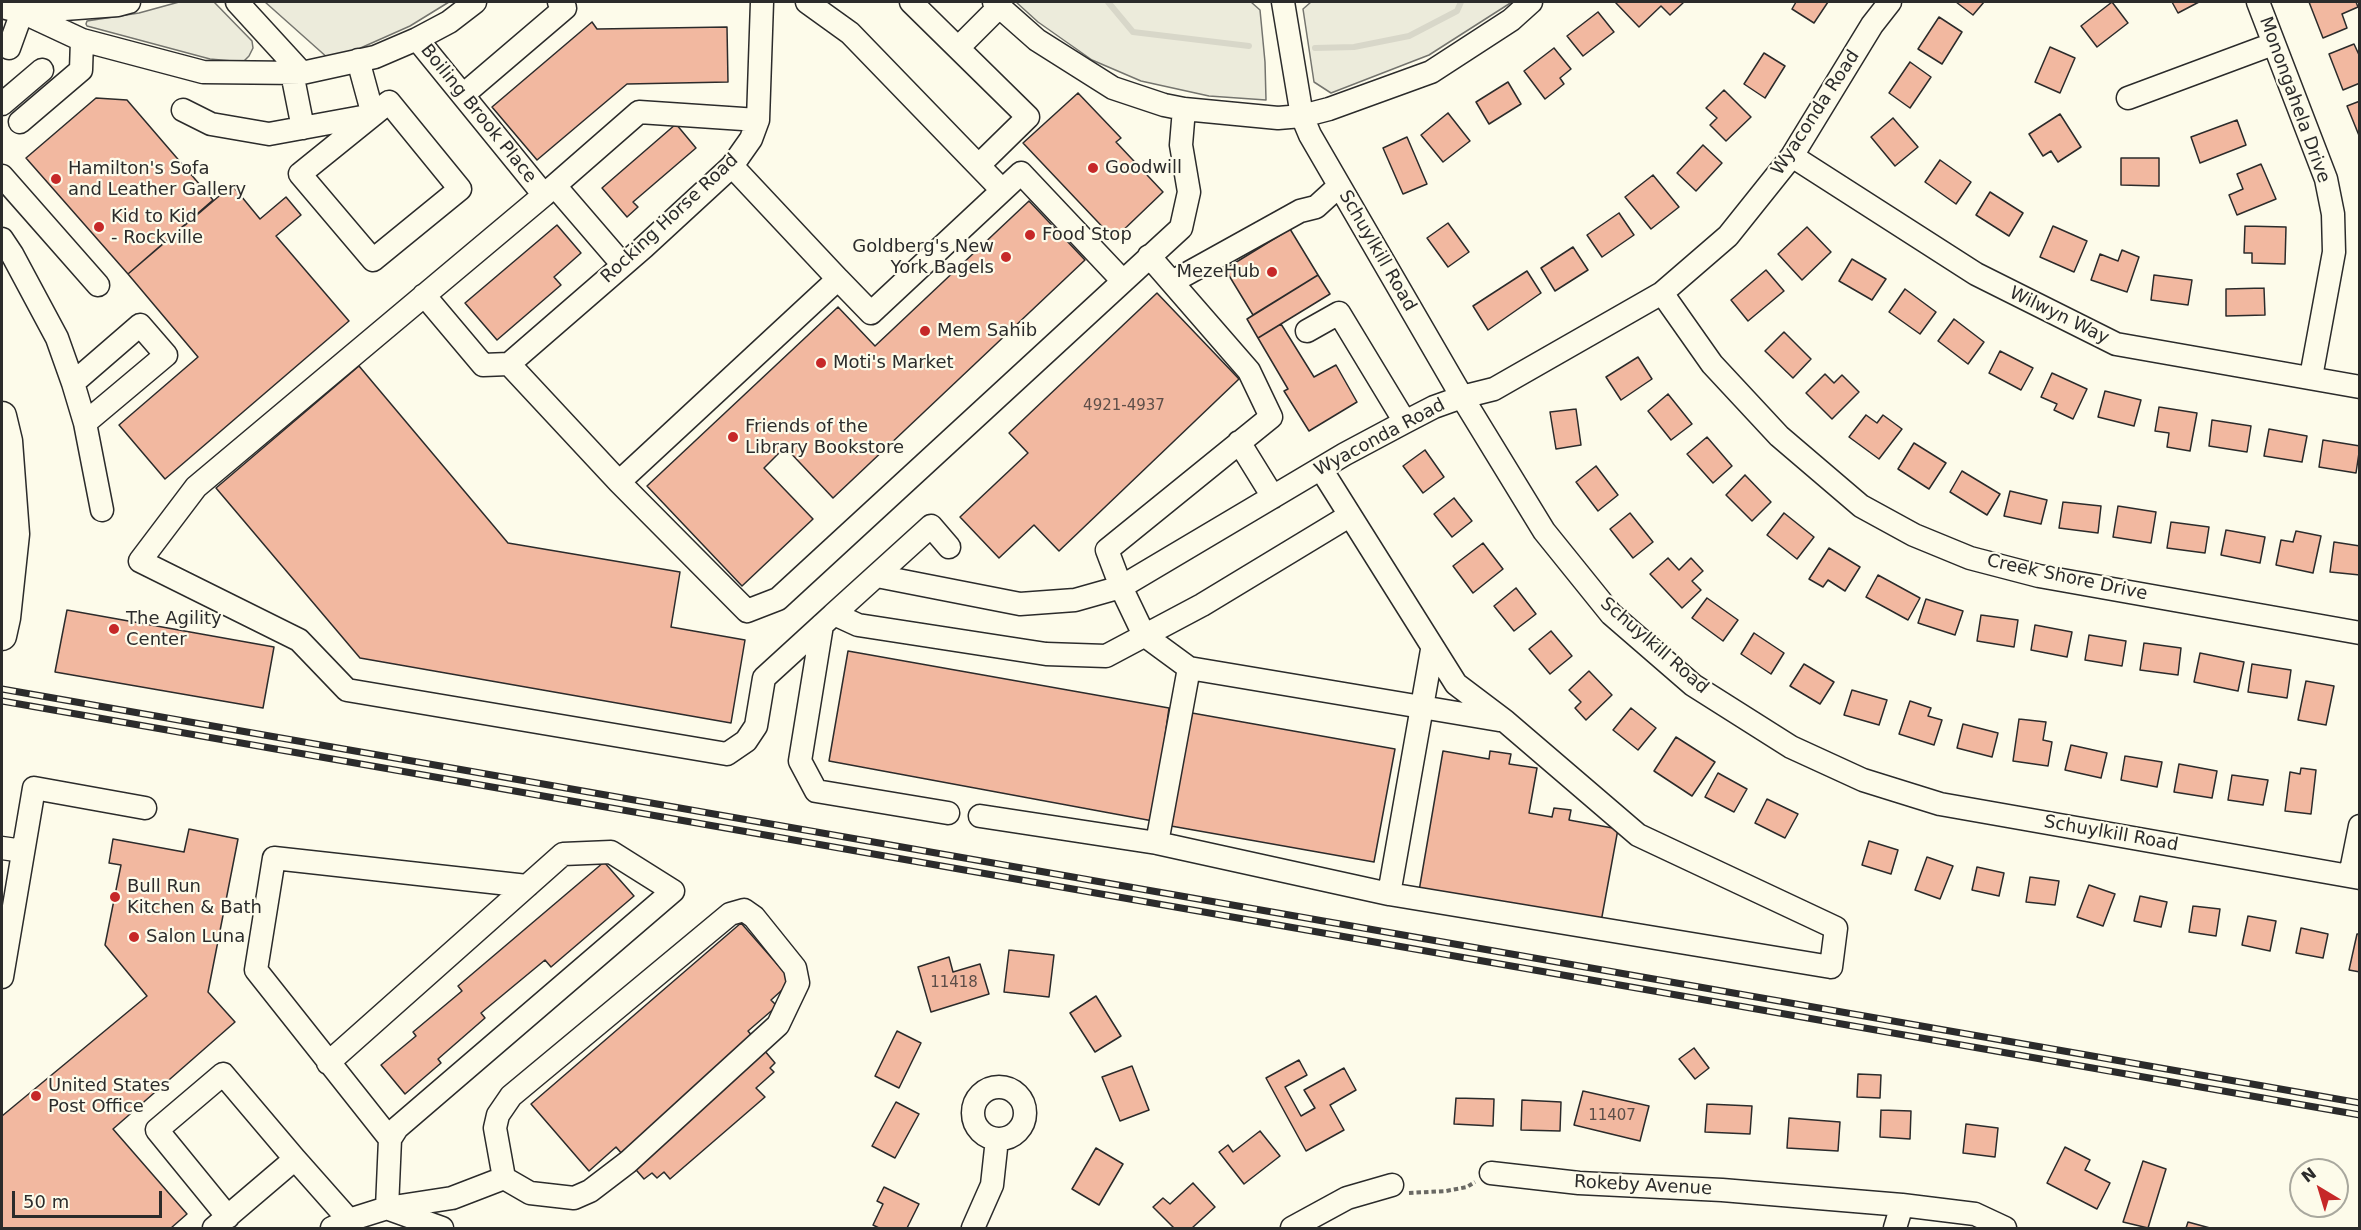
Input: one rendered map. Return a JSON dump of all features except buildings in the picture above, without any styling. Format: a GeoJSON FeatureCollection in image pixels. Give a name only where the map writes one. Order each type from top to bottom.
{"type":"FeatureCollection","features":[{"type":"Feature","properties":{"kind":"main road"},"geometry":{"type":"LineString","coordinates":[[2,416],[8,441],[6,474],[15,534],[4,627]]}},
{"type":"Feature","properties":{"kind":"street"},"geometry":{"type":"LineString","coordinates":[[12,9],[118,5],[129,2]]}},
{"type":"Feature","properties":{"kind":"street"},"geometry":{"type":"LineString","coordinates":[[237,2],[297,73],[303,128]]}},
{"type":"Feature","properties":{"kind":"street"},"geometry":{"type":"LineString","coordinates":[[12,9],[82,40],[203,72],[297,73],[375,57],[449,22],[475,2]]}},
{"type":"Feature","properties":{"kind":"street"},"geometry":{"type":"LineString","coordinates":[[464,95],[565,8],[559,2]]}},
{"type":"Feature","properties":{"kind":"street","name":"Rocking Horse Road"},"geometry":{"type":"LineString","coordinates":[[509,364],[732,166],[751,139],[758,120],[762,2]]}},
{"type":"Feature","properties":{"kind":"street"},"geometry":{"type":"LineString","coordinates":[[807,2],[850,33],[1002,190]]}},
{"type":"Feature","properties":{"kind":"street"},"geometry":{"type":"LineString","coordinates":[[911,2],[1028,117],[979,165]]}},
{"type":"Feature","properties":{"kind":"street","name":"Schuylkill Road"},"geometry":{"type":"LineString","coordinates":[[1283,2],[1302,116],[1314,143],[1462,397],[1544,531],[1611,614],[1693,685],[1791,747],[1863,780],[1940,804],[2355,877]]}},
{"type":"Feature","properties":{"kind":"street"},"geometry":{"type":"LineString","coordinates":[[959,48],[997,4],[1037,40],[1113,88],[1164,105],[1184,109],[1256,117],[1302,116],[1329,109],[1431,72],[1511,20],[1531,2]]}},
{"type":"Feature","properties":{"kind":"street","name":"Wyaconda Road"},"geometry":{"type":"LineString","coordinates":[[876,576],[1020,604],[1075,600],[1121,587],[1405,422],[1434,407],[1494,389],[1662,293],[1728,236],[1792,156],[1872,25],[1890,2]]}},
{"type":"Feature","properties":{"kind":"street","name":"Monongahela Drive"},"geometry":{"type":"LineString","coordinates":[[2258,2],[2326,179],[2333,214],[2334,252],[2311,377]]}},
{"type":"Feature","properties":{"kind":"street"},"geometry":{"type":"LineString","coordinates":[[9,48],[12,9]]}},
{"type":"Feature","properties":{"kind":"street","name":"Boiling Brook Place"},"geometry":{"type":"LineString","coordinates":[[417,39],[550,190],[639,112],[758,120]]}},
{"type":"Feature","properties":{"kind":"street"},"geometry":{"type":"LineString","coordinates":[[20,122],[81,70],[82,40]]}},
{"type":"Feature","properties":{"kind":"street"},"geometry":{"type":"LineString","coordinates":[[2128,98],[2273,44]]}},
{"type":"Feature","properties":{"kind":"street"},"geometry":{"type":"LineString","coordinates":[[358,60],[373,115]]}},
{"type":"Feature","properties":{"kind":"street"},"geometry":{"type":"LineString","coordinates":[[2,104],[42,70]]}},
{"type":"Feature","properties":{"kind":"street"},"geometry":{"type":"LineString","coordinates":[[183,110],[211,124],[269,134],[373,115],[389,102],[460,189],[373,260],[300,174],[373,115]]}},
{"type":"Feature","properties":{"kind":"street"},"geometry":{"type":"LineString","coordinates":[[424,295],[483,365],[509,364],[619,482],[747,611],[778,599],[1181,228],[1189,192],[1181,145],[1184,109]]}},
{"type":"Feature","properties":{"kind":"street","name":"Wilwyn Way"},"geometry":{"type":"LineString","coordinates":[[1792,156],[1976,274],[2116,344],[2360,387]]}},
{"type":"Feature","properties":{"kind":"street"},"geometry":{"type":"LineString","coordinates":[[732,166],[870,313],[1021,173],[1122,280]]}},
{"type":"Feature","properties":{"kind":"street"},"geometry":{"type":"LineString","coordinates":[[2,176],[98,285]]}},
{"type":"Feature","properties":{"kind":"street"},"geometry":{"type":"LineString","coordinates":[[1172,282],[1300,211],[1316,207],[1339,186]]}},
{"type":"Feature","properties":{"kind":"street"},"geometry":{"type":"LineString","coordinates":[[623,265],[550,190],[196,487],[140,561],[299,640],[348,690],[727,754],[746,741],[756,726],[764,678],[931,526],[949,547]]}},
{"type":"Feature","properties":{"kind":"street"},"geometry":{"type":"LineString","coordinates":[[2,238],[57,338],[86,423],[102,510]]}},
{"type":"Feature","properties":{"kind":"street"},"geometry":{"type":"LineString","coordinates":[[1149,256],[1249,371],[1271,417],[1107,550],[1121,587],[1144,635],[1189,668],[1505,721]]}},
{"type":"Feature","properties":{"kind":"street"},"geometry":{"type":"LineString","coordinates":[[619,482],[838,279]]}},
{"type":"Feature","properties":{"kind":"street","name":"Creek Shore Drive"},"geometry":{"type":"LineString","coordinates":[[1662,293],[1712,364],[1779,436],[1861,506],[1914,535],[1970,558],[2039,576],[2360,633]]}},
{"type":"Feature","properties":{"kind":"street"},"geometry":{"type":"LineString","coordinates":[[1307,331],[1339,313],[1405,422]]}},
{"type":"Feature","properties":{"kind":"street"},"geometry":{"type":"LineString","coordinates":[[73,383],[140,325],[166,356],[86,423]]}},
{"type":"Feature","properties":{"kind":"street"},"geometry":{"type":"LineString","coordinates":[[1239,442],[1273,497]]}},
{"type":"Feature","properties":{"kind":"street"},"geometry":{"type":"LineString","coordinates":[[980,816],[1157,843],[1389,894],[1831,966],[1836,928],[1638,835],[1505,721],[1456,684],[1432,650],[1321,469]]}},
{"type":"Feature","properties":{"kind":"street"},"geometry":{"type":"LineString","coordinates":[[828,620],[1046,654],[1106,656],[1202,605],[1349,516]]}},
{"type":"Feature","properties":{"kind":"street"},"geometry":{"type":"LineString","coordinates":[[828,620],[800,761],[816,791],[948,813]]}},
{"type":"Feature","properties":{"kind":"street"},"geometry":{"type":"LineString","coordinates":[[1389,894],[1432,650]]}},
{"type":"Feature","properties":{"kind":"street"},"geometry":{"type":"LineString","coordinates":[[1157,843],[1189,668]]}},
{"type":"Feature","properties":{"kind":"street"},"geometry":{"type":"LineString","coordinates":[[2,977],[12,850],[34,788],[145,808]]}},
{"type":"Feature","properties":{"kind":"street"},"geometry":{"type":"LineString","coordinates":[[2355,877],[2360,826]]}},
{"type":"Feature","properties":{"kind":"street"},"geometry":{"type":"LineString","coordinates":[[328,1063],[563,854],[612,852],[673,891],[398,1128],[390,1139],[387,1208]]}},
{"type":"Feature","properties":{"kind":"street"},"geometry":{"type":"LineString","coordinates":[[390,1139],[256,970],[274,858],[527,885]]}},
{"type":"Feature","properties":{"kind":"street"},"geometry":{"type":"LineString","coordinates":[[744,910],[754,917],[795,968],[798,983],[778,1025],[628,1162],[590,1191],[574,1198],[531,1193],[504,1178],[495,1128],[498,1115],[512,1096],[730,914],[744,910]]}},
{"type":"Feature","properties":{"kind":"street"},"geometry":{"type":"LineString","coordinates":[[295,1160],[221,1223],[157,1130],[223,1074],[295,1160],[340,1224],[387,1208],[452,1198],[504,1178]]}},
{"type":"Feature","properties":{"kind":"street"},"geometry":{"type":"LineString","coordinates":[[973,1228],[992,1185],[997,1139]]}},
{"type":"Feature","properties":{"kind":"street","name":"Rokeby Avenue"},"geometry":{"type":"LineString","coordinates":[[1491,1173],[1579,1183],[1722,1190],[1902,1205],[1975,1214],[2005,1228]]}},
{"type":"Feature","properties":{"kind":"street"},"geometry":{"type":"LineString","coordinates":[[1292,1228],[1347,1198],[1392,1185]]}},
{"type":"Feature","properties":{"kind":"street"},"geometry":{"type":"LineString","coordinates":[[1895,1228],[1902,1205]]}},
{"type":"Feature","properties":{"kind":"street"},"geometry":{"type":"LineString","coordinates":[[387,1208],[442,1228]]}},
{"type":"Feature","properties":{"kind":"path"},"geometry":{"type":"LineString","coordinates":[[1392,1185],[1411,1194],[1446,1191],[1467,1187],[1491,1173]]}},
{"type":"Feature","properties":{"kind":"shaded area"},"geometry":{"type":"Polygon","coordinates":[[[179,2],[214,2],[252,41],[253,48],[249,56],[243,62],[210,59],[86,24],[87,21],[139,13],[179,2]]]}},
{"type":"Feature","properties":{"kind":"shaded area"},"geometry":{"type":"Polygon","coordinates":[[[265,2],[449,2],[410,26],[347,54],[329,59],[265,2]]]}},
{"type":"Feature","properties":{"kind":"shaded area"},"geometry":{"type":"Polygon","coordinates":[[[1016,2],[1251,2],[1260,10],[1266,100],[1209,96],[1141,81],[1092,60],[1038,22],[1016,2]]]}},
{"type":"Feature","properties":{"kind":"shaded area"},"geometry":{"type":"Polygon","coordinates":[[[1311,2],[1512,2],[1429,55],[1331,93],[1314,82],[1303,9],[1311,2]]]}},
{"type":"Feature","properties":{"kind":"waterway"},"geometry":{"type":"LineString","coordinates":[[1108,2],[1133,32],[1249,46]]}},
{"type":"Feature","properties":{"kind":"waterway"},"geometry":{"type":"LineString","coordinates":[[1315,48],[1354,47],[1409,36],[1457,11],[1461,2]]}},
{"type":"Feature","properties":{"kind":"railway"},"geometry":{"type":"LineString","coordinates":[[2,689],[2360,1103]]}},
{"type":"Feature","properties":{"kind":"railway"},"geometry":{"type":"LineString","coordinates":[[2,701],[2360,1115]]}},
{"type":"Feature","properties":{"kind":"place","name":"Goodwill"},"geometry":{"type":"Point","coordinates":[1093,168]}},
{"type":"Feature","properties":{"kind":"place","name":"Hamilton's Sofa and Leather Gallery"},"geometry":{"type":"Point","coordinates":[56,179]}},
{"type":"Feature","properties":{"kind":"place","name":"Kid to Kid - Rockville"},"geometry":{"type":"Point","coordinates":[99,227]}},
{"type":"Feature","properties":{"kind":"place","name":"Food Stop"},"geometry":{"type":"Point","coordinates":[1030,235]}},
{"type":"Feature","properties":{"kind":"place","name":"Goldberg's New York Bagels"},"geometry":{"type":"Point","coordinates":[1006,257]}},
{"type":"Feature","properties":{"kind":"place","name":"MezeHub"},"geometry":{"type":"Point","coordinates":[1272,272]}},
{"type":"Feature","properties":{"kind":"place","name":"Mem Sahib"},"geometry":{"type":"Point","coordinates":[925,331]}},
{"type":"Feature","properties":{"kind":"place","name":"Moti's Market"},"geometry":{"type":"Point","coordinates":[821,363]}},
{"type":"Feature","properties":{"kind":"place","name":"Friends of the Library Bookstore"},"geometry":{"type":"Point","coordinates":[733,437]}},
{"type":"Feature","properties":{"kind":"place","name":"The Agility Center"},"geometry":{"type":"Point","coordinates":[114,629]}},
{"type":"Feature","properties":{"kind":"place","name":"Bull Run Kitchen & Bath"},"geometry":{"type":"Point","coordinates":[115,897]}},
{"type":"Feature","properties":{"kind":"place","name":"Salon Luna"},"geometry":{"type":"Point","coordinates":[134,937]}},
{"type":"Feature","properties":{"kind":"place","name":"United States Post Office"},"geometry":{"type":"Point","coordinates":[36,1096]}}]}
